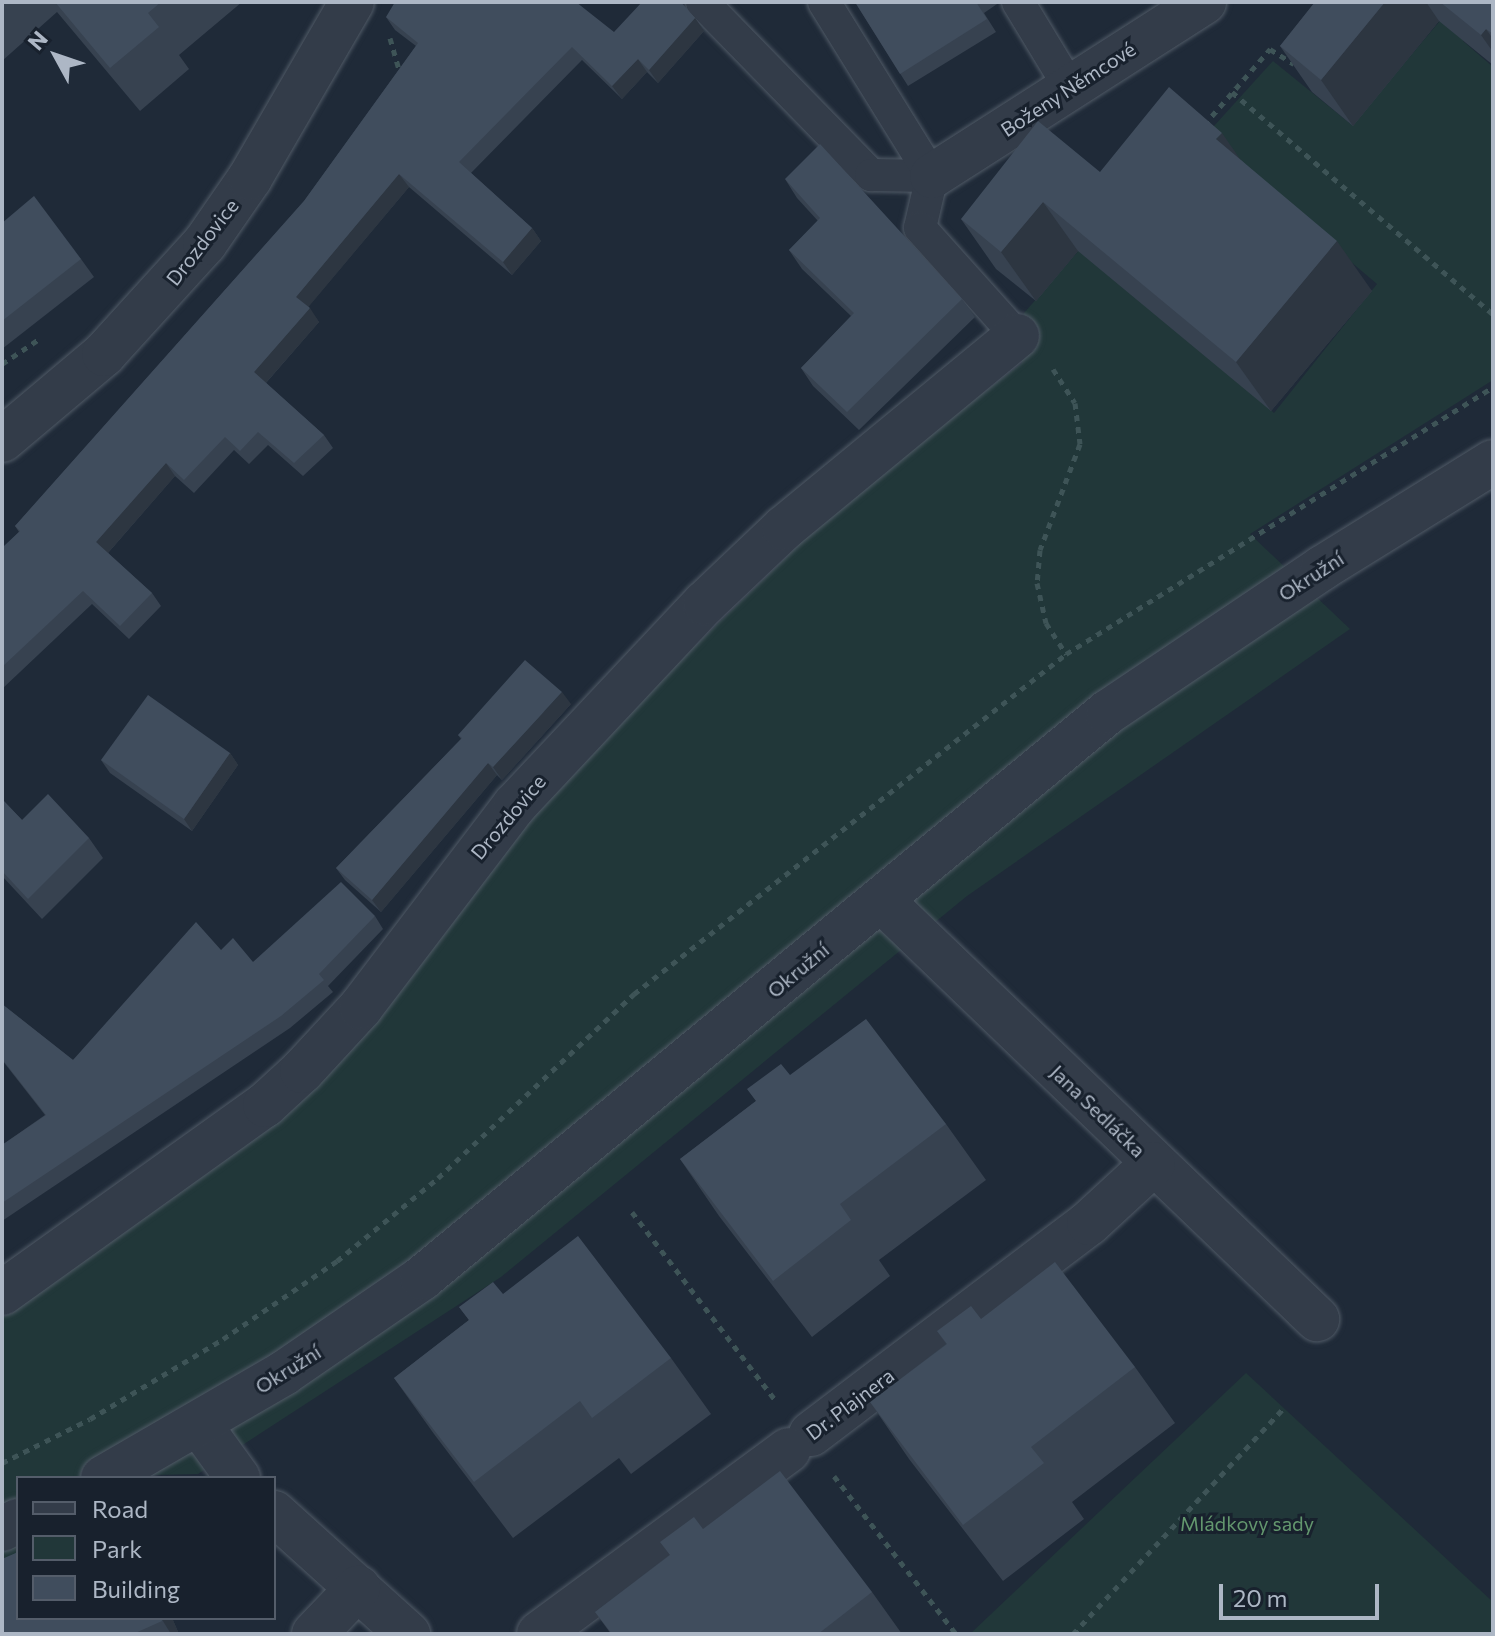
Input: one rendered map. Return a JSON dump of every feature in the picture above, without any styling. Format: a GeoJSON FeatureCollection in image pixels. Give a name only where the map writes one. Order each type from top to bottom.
{"type":"FeatureCollection","features":[{"type":"Feature","properties":{"kind":"street","name":"Drozdovice"},"geometry":{"type":"LineString","coordinates":[[2,440],[104,354],[205,243],[250,178],[352,2]]}},
{"type":"Feature","properties":{"kind":"street","name":"Boženy Němcové"},"geometry":{"type":"LineString","coordinates":[[932,176],[1192,5]]}},
{"type":"Feature","properties":{"kind":"street","name":"Drozdovice"},"geometry":{"type":"LineString","coordinates":[[2,1293],[265,1105],[302,1071],[361,1007],[515,805],[705,603],[784,528],[1017,336]]}},
{"type":"Feature","properties":{"kind":"street","name":"Okružní"},"geometry":{"type":"LineString","coordinates":[[107,1476],[199,1424],[354,1326],[479,1234],[1108,712],[1322,568],[1493,462]]}},
{"type":"Feature","properties":{"kind":"street","name":"Jana Sedláčka"},"geometry":{"type":"LineString","coordinates":[[881,900],[1317,1319]]}},
{"type":"Feature","properties":{"kind":"street","name":"Dr. Plajnera"},"geometry":{"type":"LineString","coordinates":[[539,1634],[800,1442],[1089,1223],[1153,1164]]}},
{"type":"Feature","properties":{"kind":"street"},"geometry":{"type":"LineString","coordinates":[[199,1424],[237,1476]]}},
{"type":"Feature","properties":{"kind":"street"},"geometry":{"type":"LineString","coordinates":[[276,1515],[408,1634]]}},
{"type":"Feature","properties":{"kind":"street"},"geometry":{"type":"LineString","coordinates":[[314,1634],[358,1588]]}},
{"type":"Feature","properties":{"kind":"lane"},"geometry":{"type":"LineString","coordinates":[[702,2],[871,175],[932,176]]}},
{"type":"Feature","properties":{"kind":"lane"},"geometry":{"type":"LineString","coordinates":[[824,2],[932,176],[920,228],[1017,336]]}},
{"type":"Feature","properties":{"kind":"lane"},"geometry":{"type":"LineString","coordinates":[[1018,2],[1070,88]]}},
{"type":"Feature","properties":{"kind":"path"},"geometry":{"type":"LineString","coordinates":[[1193,138],[1270,49],[1299,67]]}},
{"type":"Feature","properties":{"kind":"path"},"geometry":{"type":"LineString","coordinates":[[1232,92],[1493,314]]}},
{"type":"Feature","properties":{"kind":"path"},"geometry":{"type":"LineString","coordinates":[[2,364],[52,330]]}},
{"type":"Feature","properties":{"kind":"path"},"geometry":{"type":"LineString","coordinates":[[1017,336],[1057,373],[1078,413],[1076,463],[1047,525],[1037,567],[1046,623],[1066,654]]}},
{"type":"Feature","properties":{"kind":"path"},"geometry":{"type":"LineString","coordinates":[[2,1463],[223,1339],[337,1261],[438,1178],[634,994],[1066,654],[1493,387]]}},
{"type":"Feature","properties":{"kind":"path"},"geometry":{"type":"LineString","coordinates":[[1073,1634],[1283,1409]]}},
{"type":"Feature","properties":{"kind":"green space"},"geometry":{"type":"Polygon","coordinates":[[[1456,2],[1480,17],[1463,41],[1493,67],[1493,380],[1250,534],[1350,629],[967,896],[501,1277],[198,1474],[16,1476],[16,1576],[2,1583],[2,1318],[281,1119],[544,793],[854,491],[1022,363],[1024,313],[1080,249],[1274,413],[1377,284],[1204,137],[1273,61],[1352,125],[1456,2]]]}},
{"type":"Feature","properties":{"kind":"green space","name":"Mládkovy sady"},"geometry":{"type":"Polygon","coordinates":[[[1246,1373],[1493,1602],[1493,1634],[970,1634],[1246,1373]]]}},
{"type":"Feature","properties":{"kind":"building"},"geometry":{"type":"Polygon","coordinates":[[[55,2],[161,2],[148,13],[159,27],[110,68],[55,2]]]}},
{"type":"Feature","properties":{"kind":"building"},"geometry":{"type":"Polygon","coordinates":[[[395,2],[576,2],[614,32],[642,2],[681,2],[695,18],[649,70],[638,59],[612,86],[572,47],[459,162],[532,228],[503,262],[399,174],[296,297],[310,308],[254,372],[324,435],[294,463],[258,432],[240,451],[225,437],[184,480],[166,463],[96,542],[152,593],[120,626],[83,591],[2,667],[2,548],[20,531],[15,526],[304,201],[418,43],[386,17],[395,2]]]}},
{"type":"Feature","properties":{"kind":"building"},"geometry":{"type":"Polygon","coordinates":[[[855,2],[976,2],[987,19],[900,74],[855,2]]]}},
{"type":"Feature","properties":{"kind":"building"},"geometry":{"type":"Polygon","coordinates":[[[1315,2],[1385,2],[1321,80],[1280,46],[1315,2]]]}},
{"type":"Feature","properties":{"kind":"building"},"geometry":{"type":"Polygon","coordinates":[[[1440,2],[1493,2],[1493,34],[1486,29],[1481,35],[1440,2]]]}},
{"type":"Feature","properties":{"kind":"building"},"geometry":{"type":"Polygon","coordinates":[[[1169,87],[1222,133],[1216,139],[1337,241],[1236,362],[1043,202],[1001,252],[961,219],[1038,121],[1100,172],[1169,87]]]}},
{"type":"Feature","properties":{"kind":"building"},"geometry":{"type":"Polygon","coordinates":[[[820,144],[962,299],[847,412],[801,368],[854,313],[789,250],[820,218],[785,179],[820,144]]]}},
{"type":"Feature","properties":{"kind":"building"},"geometry":{"type":"Polygon","coordinates":[[[34,196],[81,259],[2,321],[2,223],[34,196]]]}},
{"type":"Feature","properties":{"kind":"building"},"geometry":{"type":"Polygon","coordinates":[[[525,660],[562,692],[493,767],[488,763],[372,900],[336,868],[462,738],[458,735],[525,660]]]}},
{"type":"Feature","properties":{"kind":"building"},"geometry":{"type":"Polygon","coordinates":[[[148,695],[230,753],[184,819],[101,760],[148,695]]]}},
{"type":"Feature","properties":{"kind":"building"},"geometry":{"type":"Polygon","coordinates":[[[48,794],[89,838],[28,899],[2,871],[2,799],[22,820],[48,794]]]}},
{"type":"Feature","properties":{"kind":"building"},"geometry":{"type":"Polygon","coordinates":[[[341,882],[375,916],[319,974],[324,980],[281,1016],[2,1203],[2,1145],[46,1115],[2,1059],[2,1004],[73,1060],[196,922],[221,950],[233,938],[253,962],[341,882]]]}},
{"type":"Feature","properties":{"kind":"building"},"geometry":{"type":"Polygon","coordinates":[[[866,1019],[946,1124],[840,1204],[851,1220],[773,1281],[680,1159],[756,1101],[747,1089],[781,1064],[790,1075],[866,1019]]]}},
{"type":"Feature","properties":{"kind":"building"},"geometry":{"type":"Polygon","coordinates":[[[578,1236],[671,1358],[592,1418],[580,1401],[474,1482],[394,1378],[469,1320],[459,1307],[493,1282],[503,1294],[578,1236]]]}},
{"type":"Feature","properties":{"kind":"building"},"geometry":{"type":"Polygon","coordinates":[[[1055,1262],[1135,1367],[1031,1447],[1044,1463],[963,1525],[870,1402],[947,1344],[937,1331],[971,1306],[981,1319],[1055,1262]]]}},
{"type":"Feature","properties":{"kind":"building"},"geometry":{"type":"Polygon","coordinates":[[[780,1471],[872,1592],[818,1634],[612,1634],[595,1612],[670,1555],[660,1542],[694,1517],[703,1529],[780,1471]]]}},
{"type":"Feature","properties":{"kind":"building"},"geometry":{"type":"Polygon","coordinates":[[[16,1553],[16,1620],[162,1621],[133,1634],[2,1634],[2,1559],[16,1553]]]}}]}
